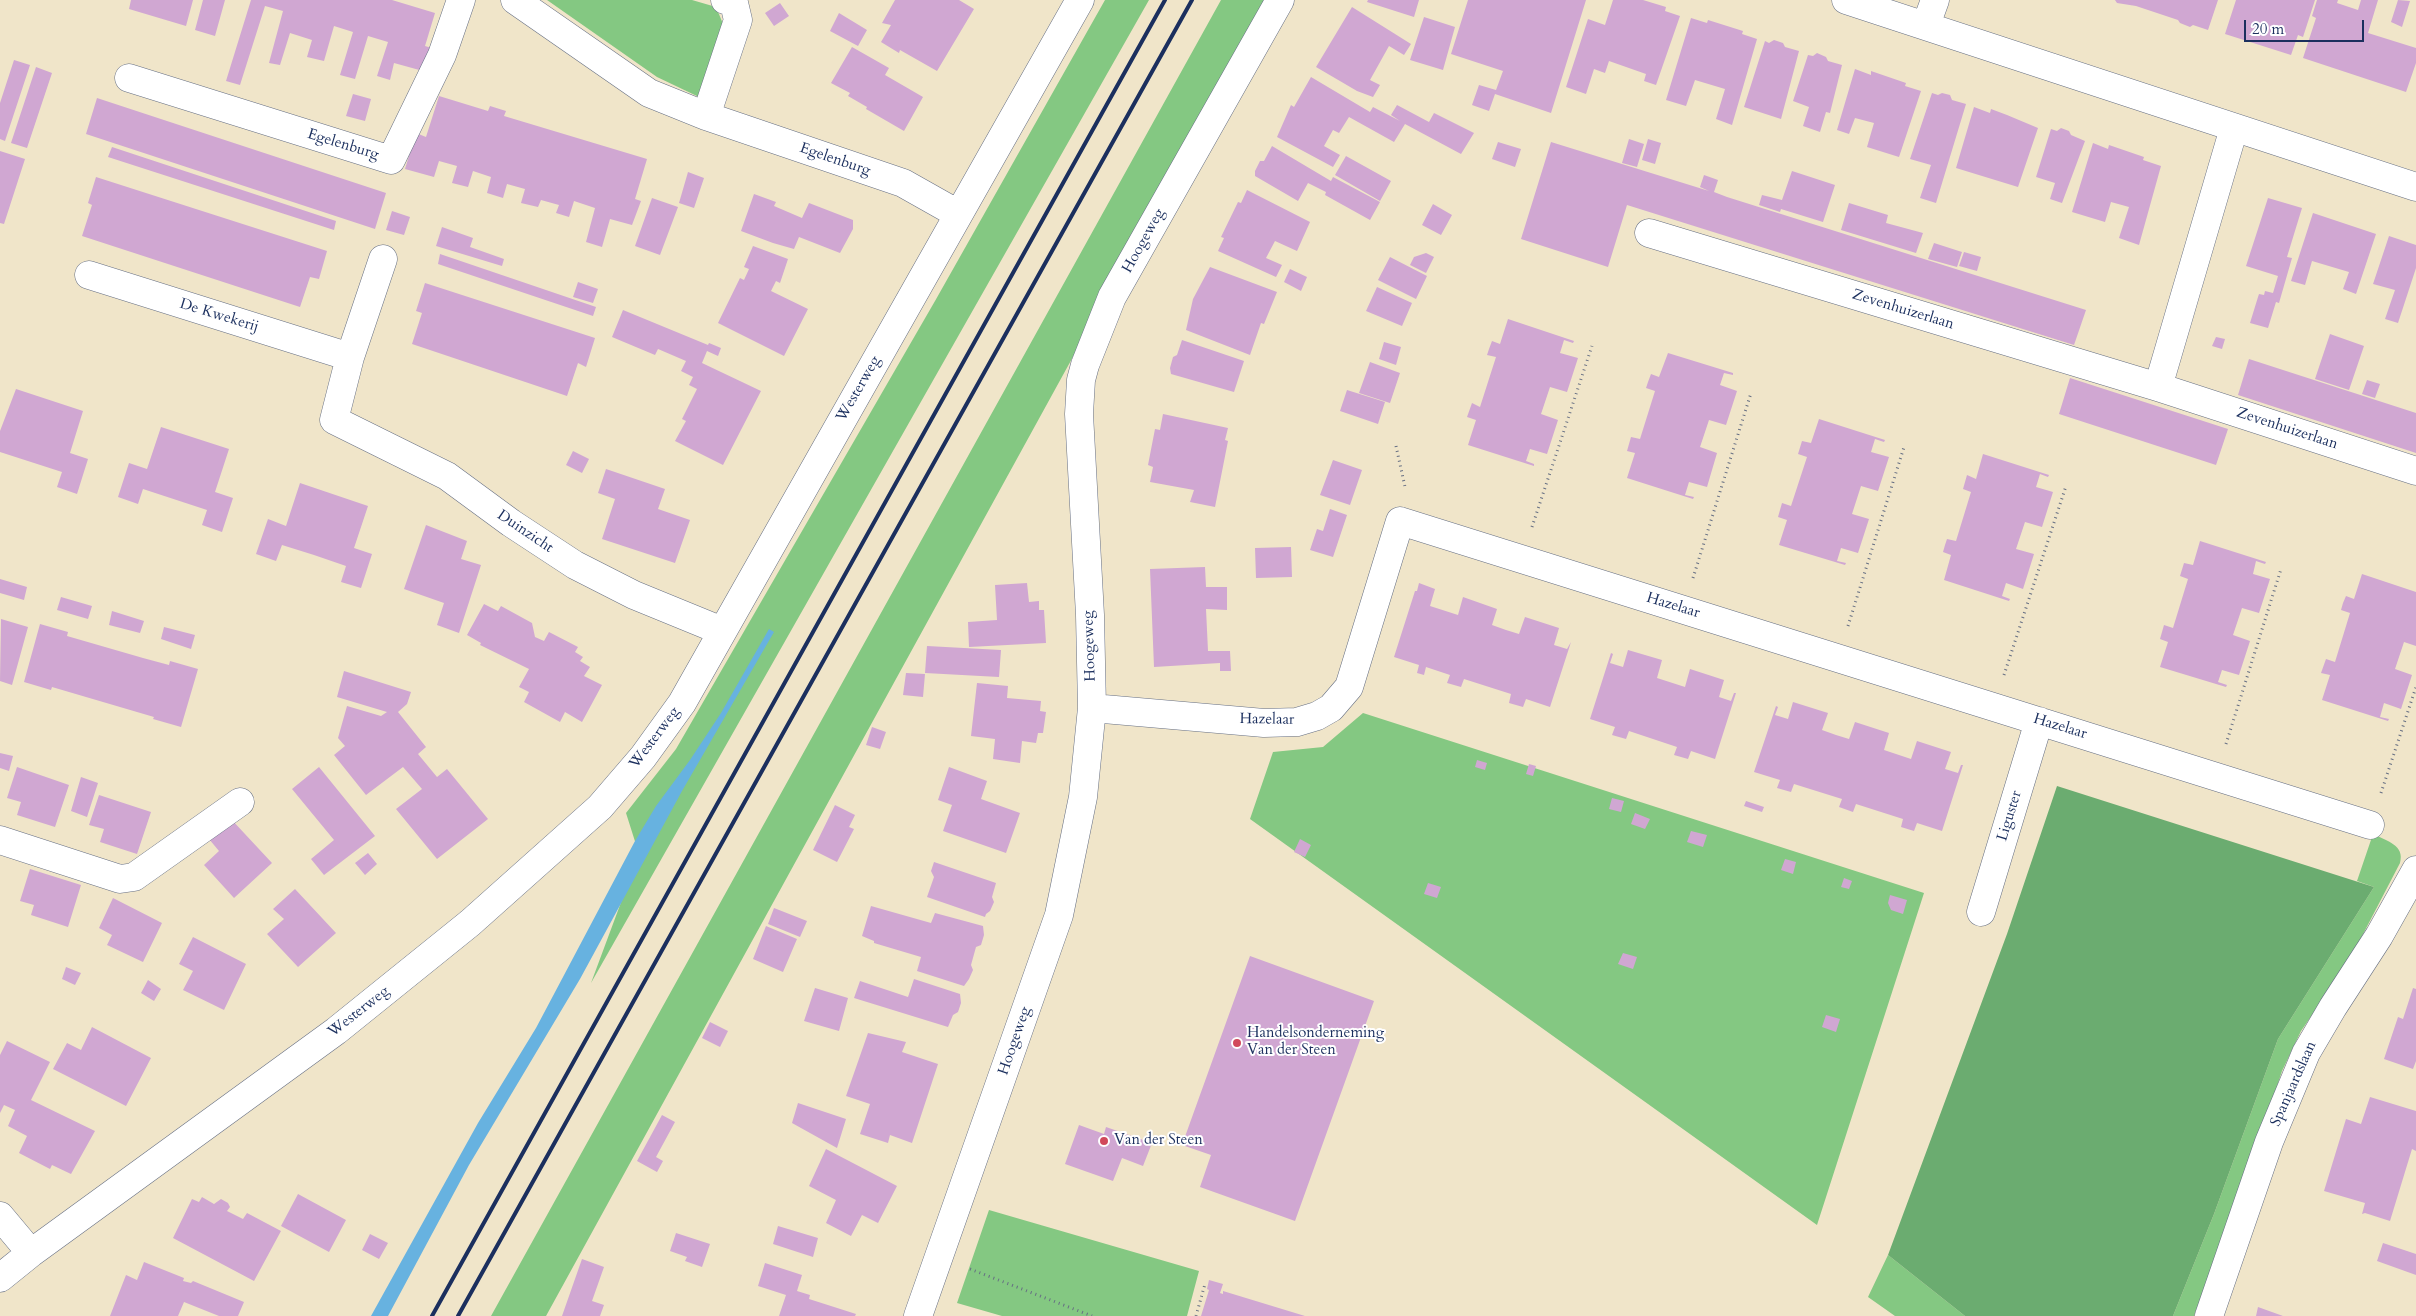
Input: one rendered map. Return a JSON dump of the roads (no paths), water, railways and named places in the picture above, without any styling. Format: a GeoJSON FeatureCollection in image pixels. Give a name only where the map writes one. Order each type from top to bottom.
{"type":"FeatureCollection","features":[{"type":"Feature","properties":{"kind":"street","name":"Egelenburg"},"geometry":{"type":"LineString","coordinates":[[129,78],[391,160],[442,55],[460,0]]}},
{"type":"Feature","properties":{"kind":"street","name":"Egelenburg"},"geometry":{"type":"LineString","coordinates":[[515,0],[649,93],[706,116],[903,183],[958,214]]}},
{"type":"Feature","properties":{"kind":"street"},"geometry":{"type":"LineString","coordinates":[[706,116],[738,20],[734,3],[725,0]]}},
{"type":"Feature","properties":{"kind":"street","name":"Westerweg"},"geometry":{"type":"LineString","coordinates":[[0,1278],[31,1253],[336,1031],[470,923],[600,807],[643,757],[682,703],[1080,0]]}},
{"type":"Feature","properties":{"kind":"street","name":"Hoogeweg"},"geometry":{"type":"LineString","coordinates":[[918,1316],[1059,915],[1083,797],[1092,708],[1090,615],[1079,414],[1081,380],[1085,365],[1112,297],[1280,0]]}},
{"type":"Feature","properties":{"kind":"street"},"geometry":{"type":"LineString","coordinates":[[1846,0],[1930,12],[2234,128],[2416,187]]}},
{"type":"Feature","properties":{"kind":"street"},"geometry":{"type":"LineString","coordinates":[[2158,387],[2234,128]]}},
{"type":"Feature","properties":{"kind":"street","name":"Zevenhuizerlaan"},"geometry":{"type":"LineString","coordinates":[[1649,233],[2158,387],[2416,471]]}},
{"type":"Feature","properties":{"kind":"street"},"geometry":{"type":"LineString","coordinates":[[350,357],[383,259]]}},
{"type":"Feature","properties":{"kind":"street","name":"De Kwekerij"},"geometry":{"type":"LineString","coordinates":[[89,275],[350,357]]}},
{"type":"Feature","properties":{"kind":"street","name":"Duinzicht"},"geometry":{"type":"LineString","coordinates":[[350,357],[334,420],[447,476],[511,523],[575,565],[634,595],[722,631]]}},
{"type":"Feature","properties":{"kind":"street","name":"Hazelaar"},"geometry":{"type":"LineString","coordinates":[[1092,708],[1264,723],[1297,722],[1317,716],[1331,708],[1349,687],[1400,521],[2370,825]]}},
{"type":"Feature","properties":{"kind":"street","name":"Liguster"},"geometry":{"type":"LineString","coordinates":[[1981,912],[2040,721]]}},
{"type":"Feature","properties":{"kind":"street"},"geometry":{"type":"LineString","coordinates":[[0,840],[120,879],[134,877],[240,802]]}},
{"type":"Feature","properties":{"kind":"street","name":"Spanjaardslaan"},"geometry":{"type":"LineString","coordinates":[[2209,1316],[2269,1142],[2306,1053],[2379,936],[2416,870]]}},
{"type":"Feature","properties":{"kind":"street"},"geometry":{"type":"LineString","coordinates":[[0,1216],[31,1253]]}},
{"type":"Feature","properties":{"kind":"water"},"geometry":{"type":"Polygon","coordinates":[[[769,629],[774,632],[682,791],[580,979],[469,1165],[388,1316],[371,1316],[478,1123],[536,1028],[635,841],[656,806],[690,760],[721,713],[769,629]]]}},
{"type":"Feature","properties":{"kind":"railway"},"geometry":{"type":"LineString","coordinates":[[432,1316],[1165,0]]}},
{"type":"Feature","properties":{"kind":"railway"},"geometry":{"type":"LineString","coordinates":[[458,1316],[1192,0]]}},
{"type":"Feature","properties":{"kind":"place","name":"Handelsonderneming Van der Steen"},"geometry":{"type":"Point","coordinates":[1237,1043]}},
{"type":"Feature","properties":{"kind":"place","name":"Van der Steen"},"geometry":{"type":"Point","coordinates":[1104,1141]}}]}
